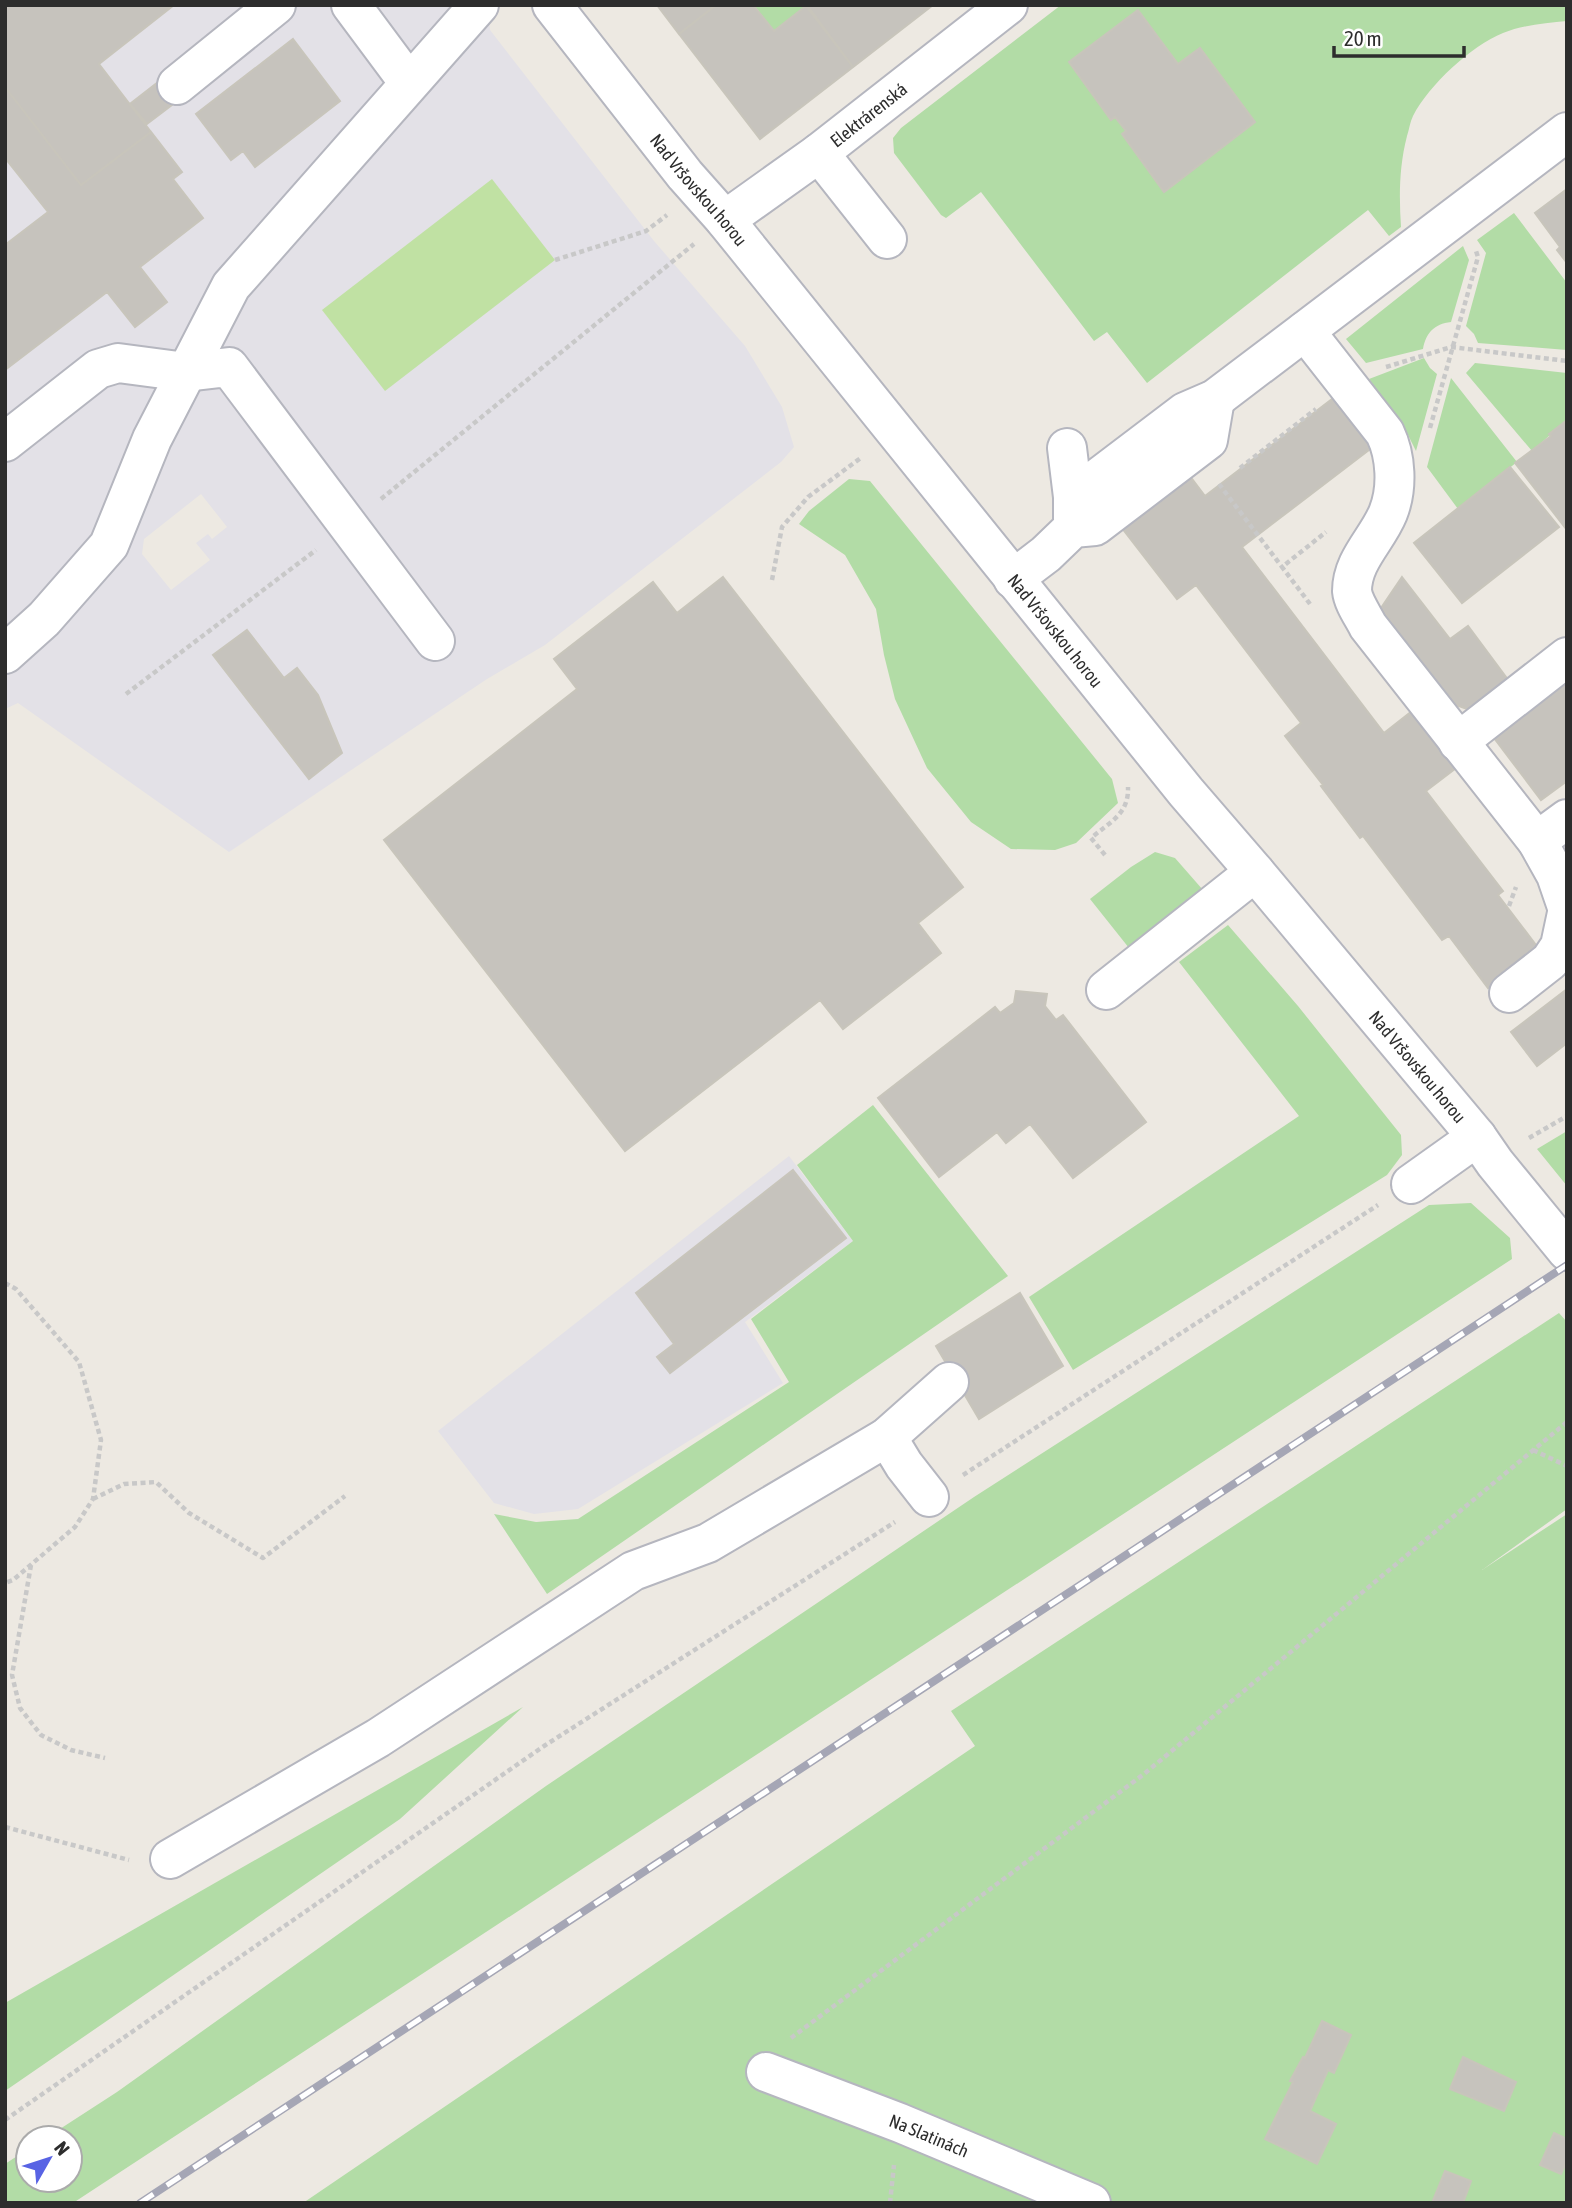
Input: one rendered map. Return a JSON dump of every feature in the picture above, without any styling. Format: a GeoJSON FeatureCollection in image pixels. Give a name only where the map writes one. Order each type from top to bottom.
{"type":"FeatureCollection","features":[{"type":"Feature","properties":{"kind":"street"},"geometry":{"type":"LineString","coordinates":[[177,85],[276,5]]}},
{"type":"Feature","properties":{"kind":"street"},"geometry":{"type":"LineString","coordinates":[[351,5],[409,83]]}},
{"type":"Feature","properties":{"kind":"street"},"geometry":{"type":"LineString","coordinates":[[5,654],[44,619],[109,545],[152,439],[231,286],[479,5]]}},
{"type":"Feature","properties":{"kind":"street","name":"Nad Vršovskou horou"},"geometry":{"type":"LineString","coordinates":[[552,5],[685,175],[725,220],[1185,792],[1255,872],[1567,1251]]}},
{"type":"Feature","properties":{"kind":"street","name":"Elektrárenská"},"geometry":{"type":"LineString","coordinates":[[725,220],[819,153],[1008,5]]}},
{"type":"Feature","properties":{"kind":"street"},"geometry":{"type":"LineString","coordinates":[[1013,579],[1046,554],[1073,513],[1185,412],[1215,399],[1567,132]]}},
{"type":"Feature","properties":{"kind":"street"},"geometry":{"type":"LineString","coordinates":[[819,153],[887,239]]}},
{"type":"Feature","properties":{"kind":"street"},"geometry":{"type":"LineString","coordinates":[[1305,331],[1385,433],[1393,450],[1394,481],[1388,512],[1355,568],[1352,594],[1368,626],[1537,841],[1556,875],[1567,907]]}},
{"type":"Feature","properties":{"kind":"street"},"geometry":{"type":"LineString","coordinates":[[5,442],[98,369],[118,363],[186,372],[229,367],[435,641]]}},
{"type":"Feature","properties":{"kind":"street"},"geometry":{"type":"LineString","coordinates":[[1067,448],[1073,513]]}},
{"type":"Feature","properties":{"kind":"street"},"geometry":{"type":"LineString","coordinates":[[1458,742],[1567,657]]}},
{"type":"Feature","properties":{"kind":"street"},"geometry":{"type":"LineString","coordinates":[[1537,841],[1567,818]]}},
{"type":"Feature","properties":{"kind":"street"},"geometry":{"type":"LineString","coordinates":[[1106,990],[1255,872]]}},
{"type":"Feature","properties":{"kind":"street"},"geometry":{"type":"LineString","coordinates":[[1510,993],[1550,961],[1560,946],[1567,913]]}},
{"type":"Feature","properties":{"kind":"street"},"geometry":{"type":"LineString","coordinates":[[1411,1184],[1485,1150]]}},
{"type":"Feature","properties":{"kind":"street"},"geometry":{"type":"LineString","coordinates":[[170,1859],[378,1738],[633,1571],[708,1543],[887,1437],[949,1382]]}},
{"type":"Feature","properties":{"kind":"street"},"geometry":{"type":"LineString","coordinates":[[887,1437],[929,1497]]}},
{"type":"Feature","properties":{"kind":"street","name":"Na Slatinách"},"geometry":{"type":"LineString","coordinates":[[765,2072],[900,2123],[1091,2203]]}},
{"type":"Feature","properties":{"kind":"path"},"geometry":{"type":"LineString","coordinates":[[555,260],[646,231],[668,215]]}},
{"type":"Feature","properties":{"kind":"path"},"geometry":{"type":"LineString","coordinates":[[126,694],[348,525],[725,220]]}},
{"type":"Feature","properties":{"kind":"path"},"geometry":{"type":"LineString","coordinates":[[1394,481],[1421,460],[1478,257],[1475,248]]}},
{"type":"Feature","properties":{"kind":"path"},"geometry":{"type":"LineString","coordinates":[[1240,468],[1348,385],[1378,369],[1451,347],[1567,360]]}},
{"type":"Feature","properties":{"kind":"path"},"geometry":{"type":"LineString","coordinates":[[772,580],[782,527],[808,497],[863,456]]}},
{"type":"Feature","properties":{"kind":"path"},"geometry":{"type":"LineString","coordinates":[[1229,477],[1218,485],[1282,567]]}},
{"type":"Feature","properties":{"kind":"path"},"geometry":{"type":"LineString","coordinates":[[5,2120],[544,1746],[890,1525],[1411,1184]]}},
{"type":"Feature","properties":{"kind":"path"},"geometry":{"type":"LineString","coordinates":[[5,1283],[16,1289],[79,1362],[101,1440],[93,1499],[75,1527],[5,1583]]}},
{"type":"Feature","properties":{"kind":"path"},"geometry":{"type":"LineString","coordinates":[[765,2072],[753,2066],[1144,1774],[1567,1422]]}},
{"type":"Feature","properties":{"kind":"path"},"geometry":{"type":"LineString","coordinates":[[1533,1450],[1567,1466]]}},
{"type":"Feature","properties":{"kind":"path"},"geometry":{"type":"LineString","coordinates":[[93,1499],[124,1484],[156,1482],[189,1513],[263,1558],[345,1496]]}},
{"type":"Feature","properties":{"kind":"path"},"geometry":{"type":"LineString","coordinates":[[31,1564],[12,1675],[20,1709],[41,1735],[71,1750],[105,1758]]}},
{"type":"Feature","properties":{"kind":"path"},"geometry":{"type":"LineString","coordinates":[[5,1826],[156,1867],[170,1859]]}},
{"type":"Feature","properties":{"kind":"shaded area"},"geometry":{"type":"Polygon","coordinates":[[[5,5],[488,5],[490,30],[654,241],[745,346],[782,407],[794,447],[781,462],[545,645],[487,679],[229,852],[18,703],[5,709],[5,5]],[[201,494],[144,539],[142,554],[171,590],[210,560],[196,543],[208,534],[212,539],[227,527],[201,494]],[[247,630],[214,655],[342,753],[318,695],[298,668],[284,678],[247,630]]]}},
{"type":"Feature","properties":{"kind":"shaded area"},"geometry":{"type":"Polygon","coordinates":[[[789,1156],[853,1241],[745,1322],[783,1383],[578,1509],[534,1514],[494,1503],[438,1431],[789,1156]]]}},
{"type":"Feature","properties":{"kind":"green space"},"geometry":{"type":"Polygon","coordinates":[[[754,5],[807,5],[774,31],[754,5]]]}},
{"type":"Feature","properties":{"kind":"green space"},"geometry":{"type":"Polygon","coordinates":[[[1061,5],[1567,5],[1567,21],[1518,28],[1478,47],[1452,68],[1420,104],[1410,123],[1402,159],[1401,227],[1389,236],[1368,210],[1147,383],[1107,332],[1094,341],[981,192],[946,218],[941,215],[894,153],[893,138],[901,128],[1061,5]],[[1138,10],[1069,62],[1111,119],[1115,117],[1126,131],[1122,134],[1255,122],[1200,48],[1178,64],[1138,10]]]}},
{"type":"Feature","properties":{"kind":"green space"},"geometry":{"type":"Polygon","coordinates":[[[492,179],[555,260],[385,391],[322,310],[492,179]]]}},
{"type":"Feature","properties":{"kind":"green space"},"geometry":{"type":"Polygon","coordinates":[[[1514,213],[1567,283],[1567,350],[1478,343],[1466,326],[1486,253],[1477,240],[1514,213]]]}},
{"type":"Feature","properties":{"kind":"green space"},"geometry":{"type":"Polygon","coordinates":[[[1463,246],[1469,260],[1451,322],[1432,330],[1423,349],[1366,363],[1346,339],[1463,246]]]}},
{"type":"Feature","properties":{"kind":"green space"},"geometry":{"type":"Polygon","coordinates":[[[1424,358],[1437,374],[1416,451],[1405,429],[1369,379],[1424,358]]]}},
{"type":"Feature","properties":{"kind":"green space"},"geometry":{"type":"Polygon","coordinates":[[[1475,363],[1567,373],[1567,420],[1532,451],[1466,373],[1475,363]]]}},
{"type":"Feature","properties":{"kind":"green space"},"geometry":{"type":"Polygon","coordinates":[[[1451,378],[1517,462],[1458,509],[1427,467],[1451,378]]]}},
{"type":"Feature","properties":{"kind":"green space"},"geometry":{"type":"Polygon","coordinates":[[[849,479],[870,481],[1112,779],[1118,803],[1076,843],[1055,850],[1011,849],[971,822],[927,768],[895,699],[876,609],[845,555],[799,524],[809,511],[849,479]]]}},
{"type":"Feature","properties":{"kind":"green space"},"geometry":{"type":"Polygon","coordinates":[[[1155,852],[1175,858],[1203,890],[1129,948],[1090,899],[1155,852]]]}},
{"type":"Feature","properties":{"kind":"green space"},"geometry":{"type":"Polygon","coordinates":[[[1228,925],[1298,1006],[1401,1135],[1402,1155],[1387,1175],[1073,1370],[1029,1297],[1299,1116],[1179,962],[1228,925]]]}},
{"type":"Feature","properties":{"kind":"green space"},"geometry":{"type":"Polygon","coordinates":[[[873,1105],[1008,1276],[547,1594],[494,1514],[536,1522],[578,1519],[789,1382],[751,1319],[853,1241],[797,1165],[873,1105]]]}},
{"type":"Feature","properties":{"kind":"green space"},"geometry":{"type":"Polygon","coordinates":[[[1567,1131],[1567,1186],[1537,1149],[1567,1131]]]}},
{"type":"Feature","properties":{"kind":"green space"},"geometry":{"type":"Polygon","coordinates":[[[1471,1203],[1510,1238],[1512,1259],[73,2203],[5,2203],[5,2164],[14,2158],[14,2194],[84,2194],[84,2124],[68,2124],[117,2092],[546,1786],[974,1497],[1429,1205],[1471,1203]]]}},
{"type":"Feature","properties":{"kind":"green space"},"geometry":{"type":"Polygon","coordinates":[[[1559,1313],[1567,1322],[1567,1509],[1482,1570],[1567,1514],[1567,2203],[303,2203],[975,1746],[951,1711],[1559,1313]]]}},
{"type":"Feature","properties":{"kind":"green space"},"geometry":{"type":"Polygon","coordinates":[[[523,1707],[400,1819],[5,2091],[5,2003],[523,1707]]]}},
{"type":"Feature","properties":{"kind":"building"},"geometry":{"type":"Polygon","coordinates":[[[5,5],[174,5],[99,64],[151,132],[81,185],[5,87],[5,5]]]}},
{"type":"Feature","properties":{"kind":"building"},"geometry":{"type":"Polygon","coordinates":[[[657,5],[716,5],[679,34],[657,5]]]}},
{"type":"Feature","properties":{"kind":"building"},"geometry":{"type":"Polygon","coordinates":[[[716,5],[753,5],[774,31],[806,6],[853,67],[760,139],[679,34],[716,5]]]}},
{"type":"Feature","properties":{"kind":"building"},"geometry":{"type":"Polygon","coordinates":[[[807,5],[933,5],[853,67],[807,5]]]}},
{"type":"Feature","properties":{"kind":"building"},"geometry":{"type":"Polygon","coordinates":[[[1138,10],[1178,64],[1200,48],[1255,122],[1164,192],[1122,134],[1126,131],[1115,117],[1111,120],[1069,62],[1138,10]]]}},
{"type":"Feature","properties":{"kind":"building"},"geometry":{"type":"Polygon","coordinates":[[[293,39],[340,101],[255,167],[243,151],[231,160],[196,114],[293,39]]]}},
{"type":"Feature","properties":{"kind":"building"},"geometry":{"type":"Polygon","coordinates":[[[167,75],[185,95],[147,124],[130,104],[167,75]]]}},
{"type":"Feature","properties":{"kind":"building"},"geometry":{"type":"Polygon","coordinates":[[[5,87],[81,185],[151,132],[182,172],[173,179],[203,218],[140,267],[167,302],[135,327],[107,292],[5,370],[5,245],[48,212],[5,158],[5,87]]]}},
{"type":"Feature","properties":{"kind":"building"},"geometry":{"type":"Polygon","coordinates":[[[1567,189],[1567,263],[1557,250],[1560,247],[1535,213],[1567,189]]]}},
{"type":"Feature","properties":{"kind":"building"},"geometry":{"type":"Polygon","coordinates":[[[1340,393],[1378,443],[1242,547],[1384,733],[1416,708],[1460,765],[1426,791],[1503,891],[1498,895],[1539,949],[1488,988],[1449,936],[1442,940],[1363,836],[1360,838],[1321,786],[1323,785],[1285,736],[1301,723],[1196,585],[1177,599],[1118,523],[1186,471],[1205,496],[1340,393]]]}},
{"type":"Feature","properties":{"kind":"building"},"geometry":{"type":"Polygon","coordinates":[[[1567,420],[1567,530],[1515,463],[1551,436],[1549,434],[1567,420]]]}},
{"type":"Feature","properties":{"kind":"building"},"geometry":{"type":"Polygon","coordinates":[[[1510,467],[1559,527],[1462,603],[1414,543],[1510,467]]]}},
{"type":"Feature","properties":{"kind":"building"},"geometry":{"type":"Polygon","coordinates":[[[723,577],[963,887],[918,923],[941,953],[843,1029],[820,1000],[625,1151],[384,840],[577,689],[554,659],[653,582],[677,613],[723,577]]]}},
{"type":"Feature","properties":{"kind":"building"},"geometry":{"type":"Polygon","coordinates":[[[1402,577],[1450,639],[1468,626],[1509,681],[1477,706],[1467,709],[1450,703],[1381,608],[1402,577]]]}},
{"type":"Feature","properties":{"kind":"building"},"geometry":{"type":"Polygon","coordinates":[[[247,630],[284,678],[297,668],[318,695],[342,753],[309,779],[213,655],[247,630]]]}},
{"type":"Feature","properties":{"kind":"building"},"geometry":{"type":"Polygon","coordinates":[[[1567,682],[1567,781],[1541,800],[1494,738],[1567,682]]]}},
{"type":"Feature","properties":{"kind":"building"},"geometry":{"type":"Polygon","coordinates":[[[1567,989],[1567,1043],[1537,1066],[1511,1032],[1567,989]]]}},
{"type":"Feature","properties":{"kind":"building"},"geometry":{"type":"Polygon","coordinates":[[[1016,991],[1047,994],[1045,1006],[1056,1020],[1063,1015],[1146,1122],[1073,1178],[1030,1124],[1006,1143],[997,1132],[939,1177],[878,1098],[995,1007],[1000,1013],[1014,1003],[1016,991]]]}},
{"type":"Feature","properties":{"kind":"building"},"geometry":{"type":"Polygon","coordinates":[[[793,1170],[846,1238],[670,1373],[657,1357],[674,1344],[636,1293],[793,1170]]]}},
{"type":"Feature","properties":{"kind":"building"},"geometry":{"type":"Polygon","coordinates":[[[1020,1293],[1063,1366],[979,1419],[936,1346],[1020,1293]]]}},
{"type":"Feature","properties":{"kind":"building"},"geometry":{"type":"Polygon","coordinates":[[[1322,2021],[1351,2035],[1334,2073],[1328,2070],[1310,2111],[1336,2124],[1317,2164],[1265,2139],[1293,2082],[1290,2081],[1303,2057],[1305,2058],[1322,2021]]]}},
{"type":"Feature","properties":{"kind":"building"},"geometry":{"type":"Polygon","coordinates":[[[1463,2057],[1516,2082],[1504,2111],[1450,2089],[1463,2057]]]}},
{"type":"Feature","properties":{"kind":"building"},"geometry":{"type":"Polygon","coordinates":[[[1554,2133],[1567,2139],[1567,2161],[1561,2174],[1540,2165],[1554,2133]]]}},
{"type":"Feature","properties":{"kind":"building"},"geometry":{"type":"Polygon","coordinates":[[[1445,2171],[1471,2181],[1463,2203],[1432,2203],[1445,2171]]]}},
{"type":"Feature","properties":{"kind":"railway"},"geometry":{"type":"LineString","coordinates":[[140,2203],[1567,1265]]}}]}
